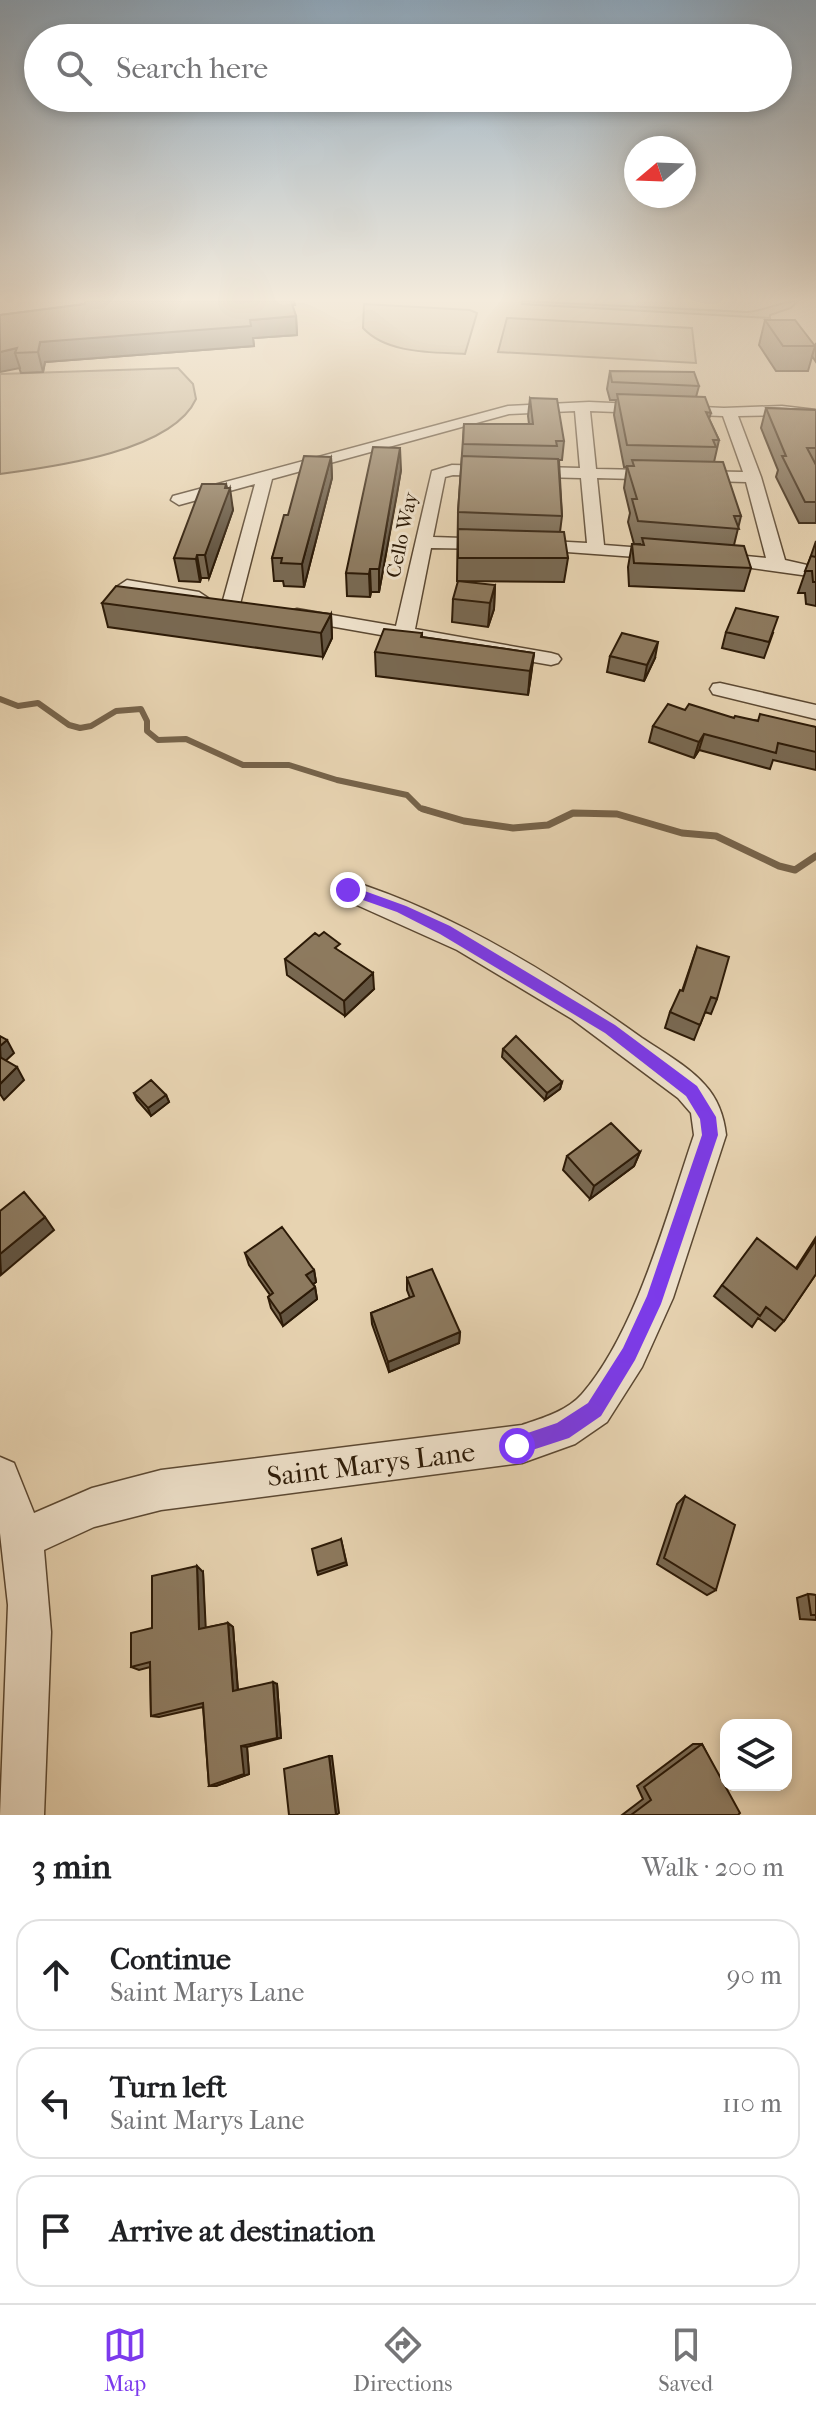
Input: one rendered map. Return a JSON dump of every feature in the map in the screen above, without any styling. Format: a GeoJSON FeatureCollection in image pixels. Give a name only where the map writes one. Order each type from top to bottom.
{"type":"FeatureCollection","features":[{"type":"Feature","properties":{"kind":"street"},"geometry":{"type":"LineString","coordinates":[[179,500],[508,410],[546,406],[729,412],[791,408],[816,414]]}},
{"type":"Feature","properties":{"kind":"street"},"geometry":{"type":"LineString","coordinates":[[582,408],[596,548]]}},
{"type":"Feature","properties":{"kind":"street"},"geometry":{"type":"LineString","coordinates":[[729,412],[753,477],[777,564]]}},
{"type":"Feature","properties":{"kind":"street","name":"Cello Way"},"geometry":{"type":"LineString","coordinates":[[404,633],[438,474],[452,470],[753,477]]}},
{"type":"Feature","properties":{"kind":"street"},"geometry":{"type":"LineString","coordinates":[[127,586],[239,605],[265,476]]}},
{"type":"Feature","properties":{"kind":"street"},"geometry":{"type":"LineString","coordinates":[[423,542],[596,548],[777,564],[816,572]]}},
{"type":"Feature","properties":{"kind":"street"},"geometry":{"type":"LineString","coordinates":[[278,612],[551,659]]}},
{"type":"Feature","properties":{"kind":"street"},"geometry":{"type":"LineString","coordinates":[[720,689],[816,712]]}},
{"type":"Feature","properties":{"kind":"street","name":"Saint Marys Lane"},"geometry":{"type":"LineString","coordinates":[[24,1538],[92,1508],[161,1490],[522,1444],[562,1431],[594,1409],[629,1354],[655,1298],[710,1135],[708,1117],[699,1100],[610,1029],[445,930],[402,909],[348,890]]}},
{"type":"Feature","properties":{"kind":"street"},"geometry":{"type":"LineString","coordinates":[[0,1477],[14,1504],[24,1538],[31,1611],[21,1815]]}},
{"type":"Feature","properties":{"kind":"shaded area"},"geometry":{"type":"Polygon","coordinates":[[[0,386],[193,386],[196,399],[183,417],[163,432],[137,444],[79,461],[0,474],[0,386]]]}},
{"type":"Feature","properties":{"kind":"building"},"geometry":{"type":"Polygon","coordinates":[[[617,394],[705,397],[711,413],[706,412],[719,440],[713,440],[716,447],[627,445],[617,394]]]}},
{"type":"Feature","properties":{"kind":"building"},"geometry":{"type":"Polygon","coordinates":[[[530,398],[557,399],[564,441],[556,441],[557,446],[463,444],[464,424],[533,424],[530,398]]]}},
{"type":"Feature","properties":{"kind":"building"},"geometry":{"type":"Polygon","coordinates":[[[766,408],[816,410],[816,448],[807,448],[816,465],[816,502],[805,502],[782,456],[786,456],[766,408]]]}},
{"type":"Feature","properties":{"kind":"building"},"geometry":{"type":"Polygon","coordinates":[[[373,447],[400,448],[379,569],[370,569],[369,574],[346,573],[373,447]]]}},
{"type":"Feature","properties":{"kind":"building"},"geometry":{"type":"Polygon","coordinates":[[[304,456],[331,457],[302,564],[281,563],[282,558],[272,558],[304,456]]]}},
{"type":"Feature","properties":{"kind":"building"},"geometry":{"type":"Polygon","coordinates":[[[462,456],[558,459],[562,516],[458,512],[462,456]]]}},
{"type":"Feature","properties":{"kind":"building"},"geometry":{"type":"Polygon","coordinates":[[[632,460],[723,462],[741,516],[734,516],[739,529],[638,521],[632,499],[637,499],[627,466],[634,466],[632,460]]]}},
{"type":"Feature","properties":{"kind":"building"},"geometry":{"type":"Polygon","coordinates":[[[202,484],[226,484],[225,488],[230,488],[205,555],[197,555],[196,559],[174,558],[202,484]]]}},
{"type":"Feature","properties":{"kind":"building"},"geometry":{"type":"Polygon","coordinates":[[[458,529],[564,532],[568,558],[458,558],[458,529]]]}},
{"type":"Feature","properties":{"kind":"building"},"geometry":{"type":"Polygon","coordinates":[[[642,538],[744,546],[751,568],[634,563],[632,544],[644,545],[642,538]]]}},
{"type":"Feature","properties":{"kind":"building"},"geometry":{"type":"Polygon","coordinates":[[[811,556],[816,557],[816,582],[813,582],[812,571],[805,571],[811,556]]]}},
{"type":"Feature","properties":{"kind":"building"},"geometry":{"type":"Polygon","coordinates":[[[458,581],[495,585],[490,603],[453,599],[458,581]]]}},
{"type":"Feature","properties":{"kind":"building"},"geometry":{"type":"Polygon","coordinates":[[[116,586],[331,614],[321,633],[102,603],[116,586]]]}},
{"type":"Feature","properties":{"kind":"building"},"geometry":{"type":"Polygon","coordinates":[[[736,608],[778,617],[769,642],[726,632],[736,608]]]}},
{"type":"Feature","properties":{"kind":"building"},"geometry":{"type":"Polygon","coordinates":[[[384,629],[534,653],[530,671],[375,652],[384,629]]]}},
{"type":"Feature","properties":{"kind":"building"},"geometry":{"type":"Polygon","coordinates":[[[622,633],[658,642],[647,665],[610,656],[622,633]]]}},
{"type":"Feature","properties":{"kind":"building"},"geometry":{"type":"Polygon","coordinates":[[[668,704],[685,710],[689,704],[734,718],[758,721],[760,714],[816,727],[816,752],[778,743],[776,753],[704,734],[699,742],[653,726],[668,704]]]}},
{"type":"Feature","properties":{"kind":"building"},"geometry":{"type":"Polygon","coordinates":[[[324,932],[340,944],[335,948],[373,973],[344,1001],[285,959],[315,933],[319,936],[324,932]]]}},
{"type":"Feature","properties":{"kind":"building"},"geometry":{"type":"Polygon","coordinates":[[[697,947],[729,957],[717,999],[711,997],[700,1025],[670,1012],[680,990],[683,991],[697,947]]]}},
{"type":"Feature","properties":{"kind":"building"},"geometry":{"type":"Polygon","coordinates":[[[516,1036],[562,1082],[547,1093],[503,1049],[516,1036]]]}},
{"type":"Feature","properties":{"kind":"building"},"geometry":{"type":"Polygon","coordinates":[[[0,1057],[17,1067],[0,1084],[0,1057]]]}},
{"type":"Feature","properties":{"kind":"building"},"geometry":{"type":"Polygon","coordinates":[[[151,1080],[166,1095],[148,1108],[134,1093],[151,1080]]]}},
{"type":"Feature","properties":{"kind":"building"},"geometry":{"type":"Polygon","coordinates":[[[611,1123],[640,1152],[594,1186],[567,1156],[611,1123]]]}},
{"type":"Feature","properties":{"kind":"building"},"geometry":{"type":"Polygon","coordinates":[[[24,1192],[45,1217],[0,1254],[0,1211],[24,1192]]]}},
{"type":"Feature","properties":{"kind":"building"},"geometry":{"type":"Polygon","coordinates":[[[282,1227],[314,1270],[306,1275],[315,1287],[280,1314],[268,1297],[273,1293],[245,1253],[282,1227]]]}},
{"type":"Feature","properties":{"kind":"building"},"geometry":{"type":"Polygon","coordinates":[[[757,1238],[797,1269],[816,1240],[816,1274],[784,1321],[766,1307],[760,1316],[722,1285],[757,1238]]]}},
{"type":"Feature","properties":{"kind":"building"},"geometry":{"type":"Polygon","coordinates":[[[432,1269],[460,1332],[388,1362],[371,1313],[414,1296],[407,1278],[432,1269]]]}},
{"type":"Feature","properties":{"kind":"building"},"geometry":{"type":"Polygon","coordinates":[[[685,1496],[735,1525],[716,1590],[664,1558],[685,1496]]]}},
{"type":"Feature","properties":{"kind":"building"},"geometry":{"type":"Polygon","coordinates":[[[341,1539],[346,1562],[317,1572],[312,1549],[341,1539]]]}},
{"type":"Feature","properties":{"kind":"building"},"geometry":{"type":"Polygon","coordinates":[[[197,1566],[199,1629],[228,1623],[233,1691],[273,1682],[277,1738],[241,1746],[244,1774],[209,1786],[203,1703],[151,1716],[150,1662],[131,1667],[131,1633],[152,1628],[152,1576],[197,1566]]]}},
{"type":"Feature","properties":{"kind":"building"},"geometry":{"type":"Polygon","coordinates":[[[808,1594],[816,1595],[816,1615],[811,1615],[808,1594]]]}},
{"type":"Feature","properties":{"kind":"building"},"geometry":{"type":"Polygon","coordinates":[[[702,1744],[720,1777],[720,1791],[728,1791],[740,1813],[631,1815],[651,1800],[644,1787],[702,1744]]]}},
{"type":"Feature","properties":{"kind":"building"},"geometry":{"type":"Polygon","coordinates":[[[329,1756],[336,1815],[289,1815],[284,1769],[329,1756]]]}},
{"type":"Feature","properties":{"kind":"waterway"},"geometry":{"type":"LineString","coordinates":[[0,699],[18,706],[38,703],[69,725],[80,728],[91,726],[116,711],[141,709],[147,721],[147,731],[158,740],[186,739],[243,765],[289,765],[337,780],[407,795],[420,808],[430,811]]}},
{"type":"Feature","properties":{"kind":"waterway"},"geometry":{"type":"LineString","coordinates":[[423,809],[464,821],[513,828],[548,825],[573,813],[617,814],[682,833],[716,836],[779,866],[795,870],[816,856]]}},
{"type":"Feature","properties":{"kind":"route"},"geometry":{"type":"LineString","coordinates":[[348,890],[402,909],[445,930],[610,1029],[691,1091],[708,1117],[710,1135],[655,1298],[629,1354],[594,1409],[562,1431],[517,1446]]}}]}
